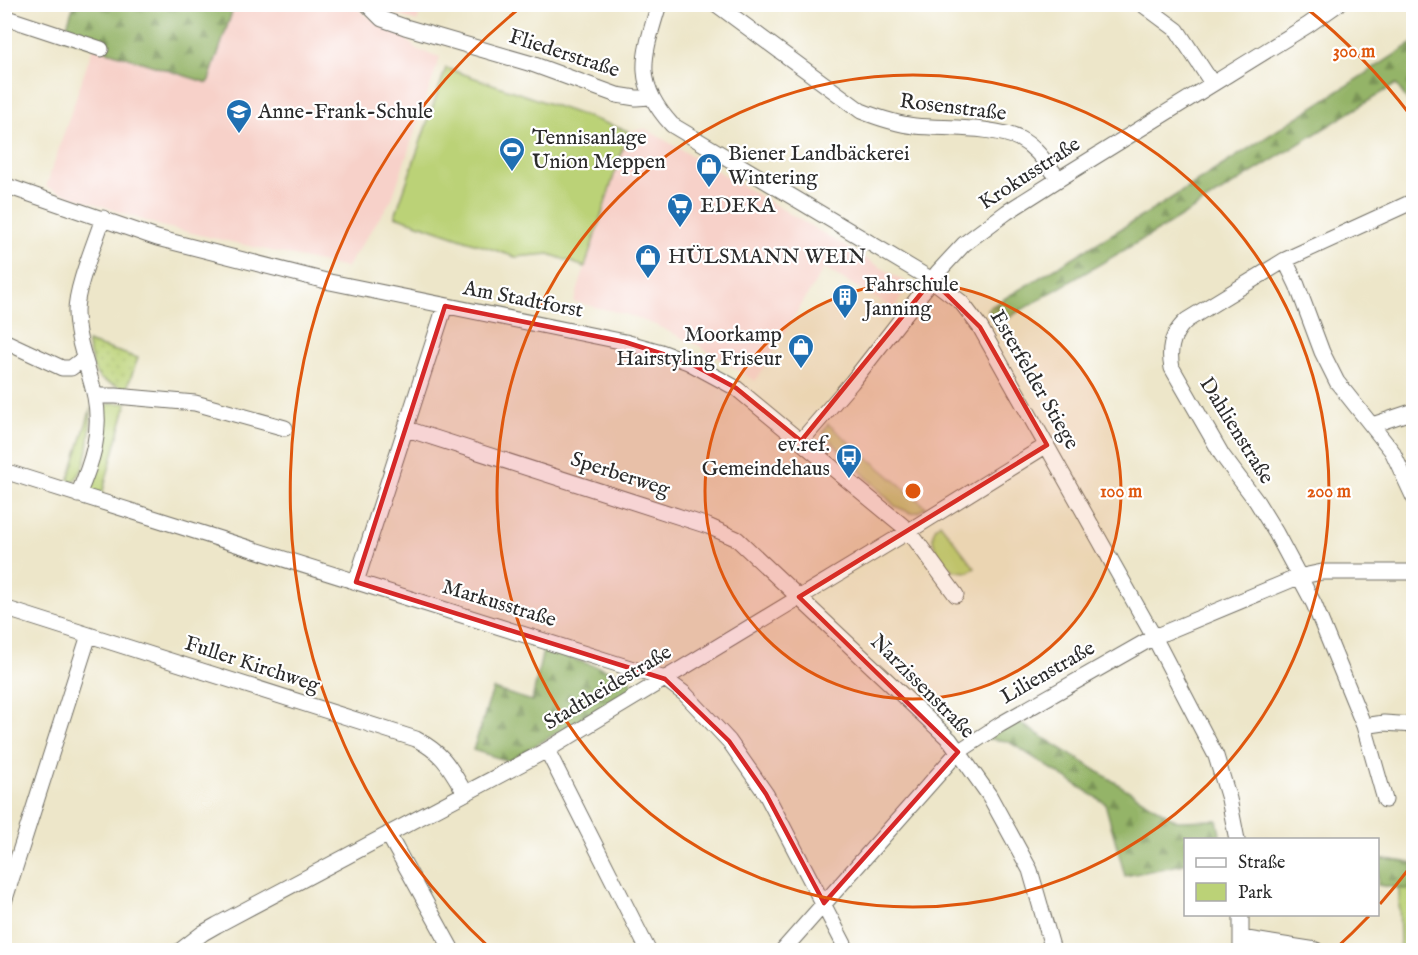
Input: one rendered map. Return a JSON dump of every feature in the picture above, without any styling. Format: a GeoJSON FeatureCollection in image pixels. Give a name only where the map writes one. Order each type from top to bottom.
{"type":"FeatureCollection","features":[{"type":"Feature","properties":{"kind":"street","name":"Fliederstraße"},"geometry":{"type":"LineString","coordinates":[[367,4],[382,19],[405,27],[532,64],[618,95],[636,98],[651,97]]}},
{"type":"Feature","properties":{"kind":"street","name":"Esterfelder Stiege"},"geometry":{"type":"LineString","coordinates":[[659,4],[645,51],[644,66],[651,97],[659,111],[672,125],[688,137],[932,280],[961,302],[980,327],[1154,637],[1216,756],[1229,799],[1237,838]]}},
{"type":"Feature","properties":{"kind":"street","name":"Rosenstraße"},"geometry":{"type":"LineString","coordinates":[[716,4],[861,111],[913,126],[1002,133],[1020,140],[1036,151],[1059,179]]}},
{"type":"Feature","properties":{"kind":"street"},"geometry":{"type":"LineString","coordinates":[[1142,4],[1177,30],[1212,83]]}},
{"type":"Feature","properties":{"kind":"street","name":"Krokusstraße"},"geometry":{"type":"LineString","coordinates":[[801,441],[964,244],[1007,212],[1308,25],[1338,4]]}},
{"type":"Feature","properties":{"kind":"street"},"geometry":{"type":"LineString","coordinates":[[4,17],[101,49]]}},
{"type":"Feature","properties":{"kind":"street","name":"Am Stadtforst"},"geometry":{"type":"LineString","coordinates":[[4,185],[157,238],[295,274],[625,342],[688,362],[736,388],[909,531],[957,595]]}},
{"type":"Feature","properties":{"kind":"street","name":"Dahlienstraße"},"geometry":{"type":"LineString","coordinates":[[1385,800],[1364,726],[1314,604],[1257,502],[1206,429],[1172,368],[1170,346],[1179,328],[1187,320],[1285,260],[1413,201]]}},
{"type":"Feature","properties":{"kind":"street"},"geometry":{"type":"LineString","coordinates":[[78,495],[98,434],[94,396],[83,359],[76,310],[78,294],[102,218]]}},
{"type":"Feature","properties":{"kind":"street"},"geometry":{"type":"LineString","coordinates":[[1285,260],[1297,285],[1322,352],[1337,382],[1392,452],[1413,498]]}},
{"type":"Feature","properties":{"kind":"street"},"geometry":{"type":"LineString","coordinates":[[356,582],[445,306]]}},
{"type":"Feature","properties":{"kind":"street"},"geometry":{"type":"LineString","coordinates":[[4,341],[62,368],[71,368],[83,359]]}},
{"type":"Feature","properties":{"kind":"street"},"geometry":{"type":"LineString","coordinates":[[94,396],[195,403],[285,428]]}},
{"type":"Feature","properties":{"kind":"street"},"geometry":{"type":"LineString","coordinates":[[1372,425],[1413,411]]}},
{"type":"Feature","properties":{"kind":"street","name":"Sperberweg"},"geometry":{"type":"LineString","coordinates":[[407,429],[722,531],[737,539],[800,597]]}},
{"type":"Feature","properties":{"kind":"street","name":"Stadtheidestraße"},"geometry":{"type":"LineString","coordinates":[[182,951],[203,933],[547,750],[1047,445]]}},
{"type":"Feature","properties":{"kind":"street","name":"Markusstraße"},"geometry":{"type":"LineString","coordinates":[[4,471],[665,679],[685,694],[729,741],[754,776],[766,794],[824,903],[847,951]]}},
{"type":"Feature","properties":{"kind":"street","name":"Lilienstraße"},"geometry":{"type":"LineString","coordinates":[[783,951],[958,752],[1006,721],[1154,637],[1298,577],[1322,572],[1413,572]]}},
{"type":"Feature","properties":{"kind":"street","name":"Narzissenstraße"},"geometry":{"type":"LineString","coordinates":[[800,597],[950,740],[989,795],[1030,870],[1053,951]]}},
{"type":"Feature","properties":{"kind":"street","name":"Fuller Kirchweg"},"geometry":{"type":"LineString","coordinates":[[4,608],[416,739],[434,749],[445,760],[465,793]]}},
{"type":"Feature","properties":{"kind":"street"},"geometry":{"type":"LineString","coordinates":[[4,902],[89,635]]}},
{"type":"Feature","properties":{"kind":"street"},"geometry":{"type":"LineString","coordinates":[[1364,726],[1384,723],[1413,725]]}},
{"type":"Feature","properties":{"kind":"street"},"geometry":{"type":"LineString","coordinates":[[547,750],[642,949]]}},
{"type":"Feature","properties":{"kind":"street"},"geometry":{"type":"LineString","coordinates":[[388,834],[453,951]]}},
{"type":"Feature","properties":{"kind":"street"},"geometry":{"type":"LineString","coordinates":[[1241,916],[1241,944],[1316,951]]}},
{"type":"Feature","properties":{"kind":"highlighted area"},"geometry":{"type":"Polygon","coordinates":[[[932,280],[980,327],[1047,445],[799,597],[958,752],[824,903],[766,794],[729,741],[665,679],[356,582],[445,306],[625,342],[688,362],[736,388],[801,441],[932,280]]]}},
{"type":"Feature","properties":{"kind":"shaded area","name":"Anne-Frank-Schule"},"geometry":{"type":"Polygon","coordinates":[[[347,4],[356,7],[378,24],[404,37],[418,50],[440,57],[392,199],[346,268],[161,226],[46,187],[93,47],[208,83],[234,5],[347,4]]]}},
{"type":"Feature","properties":{"kind":"shaded area"},"geometry":{"type":"Polygon","coordinates":[[[378,5],[422,5],[417,22],[378,5]]]}},
{"type":"Feature","properties":{"kind":"shaded area"},"geometry":{"type":"Polygon","coordinates":[[[646,129],[909,284],[894,309],[824,268],[755,381],[699,346],[655,325],[629,315],[574,302],[628,131],[646,129]]]}},
{"type":"Feature","properties":{"kind":"green space"},"geometry":{"type":"Polygon","coordinates":[[[220,4],[233,9],[208,83],[63,37],[74,5],[220,4]]]}},
{"type":"Feature","properties":{"kind":"green space"},"geometry":{"type":"Polygon","coordinates":[[[1413,43],[1413,97],[1408,101],[1396,84],[1169,224],[999,323],[987,309],[1159,206],[1413,43]]]}},
{"type":"Feature","properties":{"kind":"green space","name":"Tennisanlage Union Meppen"},"geometry":{"type":"Polygon","coordinates":[[[446,68],[628,131],[585,267],[549,254],[515,257],[395,216],[446,68]]]}},
{"type":"Feature","properties":{"kind":"green space"},"geometry":{"type":"Polygon","coordinates":[[[87,342],[138,358],[127,388],[107,382],[97,375],[87,342]]]}},
{"type":"Feature","properties":{"kind":"green space"},"geometry":{"type":"Polygon","coordinates":[[[110,403],[127,403],[101,498],[89,490],[89,484],[103,410],[110,403]]]}},
{"type":"Feature","properties":{"kind":"green space"},"geometry":{"type":"Polygon","coordinates":[[[91,408],[85,462],[75,480],[67,485],[91,408]]]}},
{"type":"Feature","properties":{"kind":"green space"},"geometry":{"type":"Polygon","coordinates":[[[828,424],[926,507],[911,513],[895,506],[823,433],[828,424]]]}},
{"type":"Feature","properties":{"kind":"green space"},"geometry":{"type":"Polygon","coordinates":[[[940,523],[975,568],[968,572],[955,571],[939,555],[933,542],[933,535],[940,523]]]}},
{"type":"Feature","properties":{"kind":"green space"},"geometry":{"type":"Polygon","coordinates":[[[543,650],[628,676],[634,689],[508,761],[473,750],[493,689],[532,701],[543,650]]]}},
{"type":"Feature","properties":{"kind":"green space"},"geometry":{"type":"Polygon","coordinates":[[[1012,718],[1177,821],[1217,820],[1221,838],[1184,838],[1184,864],[1125,876],[1105,803],[1008,741],[980,738],[1012,718]]]}},
{"type":"Feature","properties":{"kind":"green space"},"geometry":{"type":"Polygon","coordinates":[[[1379,858],[1413,863],[1413,890],[1379,885],[1379,858]]]}},
{"type":"Feature","properties":{"kind":"green space"},"geometry":{"type":"Polygon","coordinates":[[[1399,888],[1413,890],[1413,946],[1407,950],[1400,950],[1399,888]]]}},
{"type":"Feature","properties":{"kind":"place","name":"Anne-Frank-Schule"},"geometry":{"type":"Point","coordinates":[239,135]}},
{"type":"Feature","properties":{"kind":"place","name":"Tennisanlage Union Meppen"},"geometry":{"type":"Point","coordinates":[512,173]}},
{"type":"Feature","properties":{"kind":"place","name":"Biener Landbäckerei Wintering"},"geometry":{"type":"Point","coordinates":[709,189]}},
{"type":"Feature","properties":{"kind":"place","name":"EDEKA"},"geometry":{"type":"Point","coordinates":[680,229]}},
{"type":"Feature","properties":{"kind":"place","name":"HÜLSMANN WEIN"},"geometry":{"type":"Point","coordinates":[648,280]}},
{"type":"Feature","properties":{"kind":"place","name":"Fahrschule Janning"},"geometry":{"type":"Point","coordinates":[845,320]}},
{"type":"Feature","properties":{"kind":"place","name":"Moorkamp Hairstyling Friseur"},"geometry":{"type":"Point","coordinates":[801,370]}},
{"type":"Feature","properties":{"kind":"place","name":"ev.ref. Gemeindehaus"},"geometry":{"type":"Point","coordinates":[849,480]}}]}
